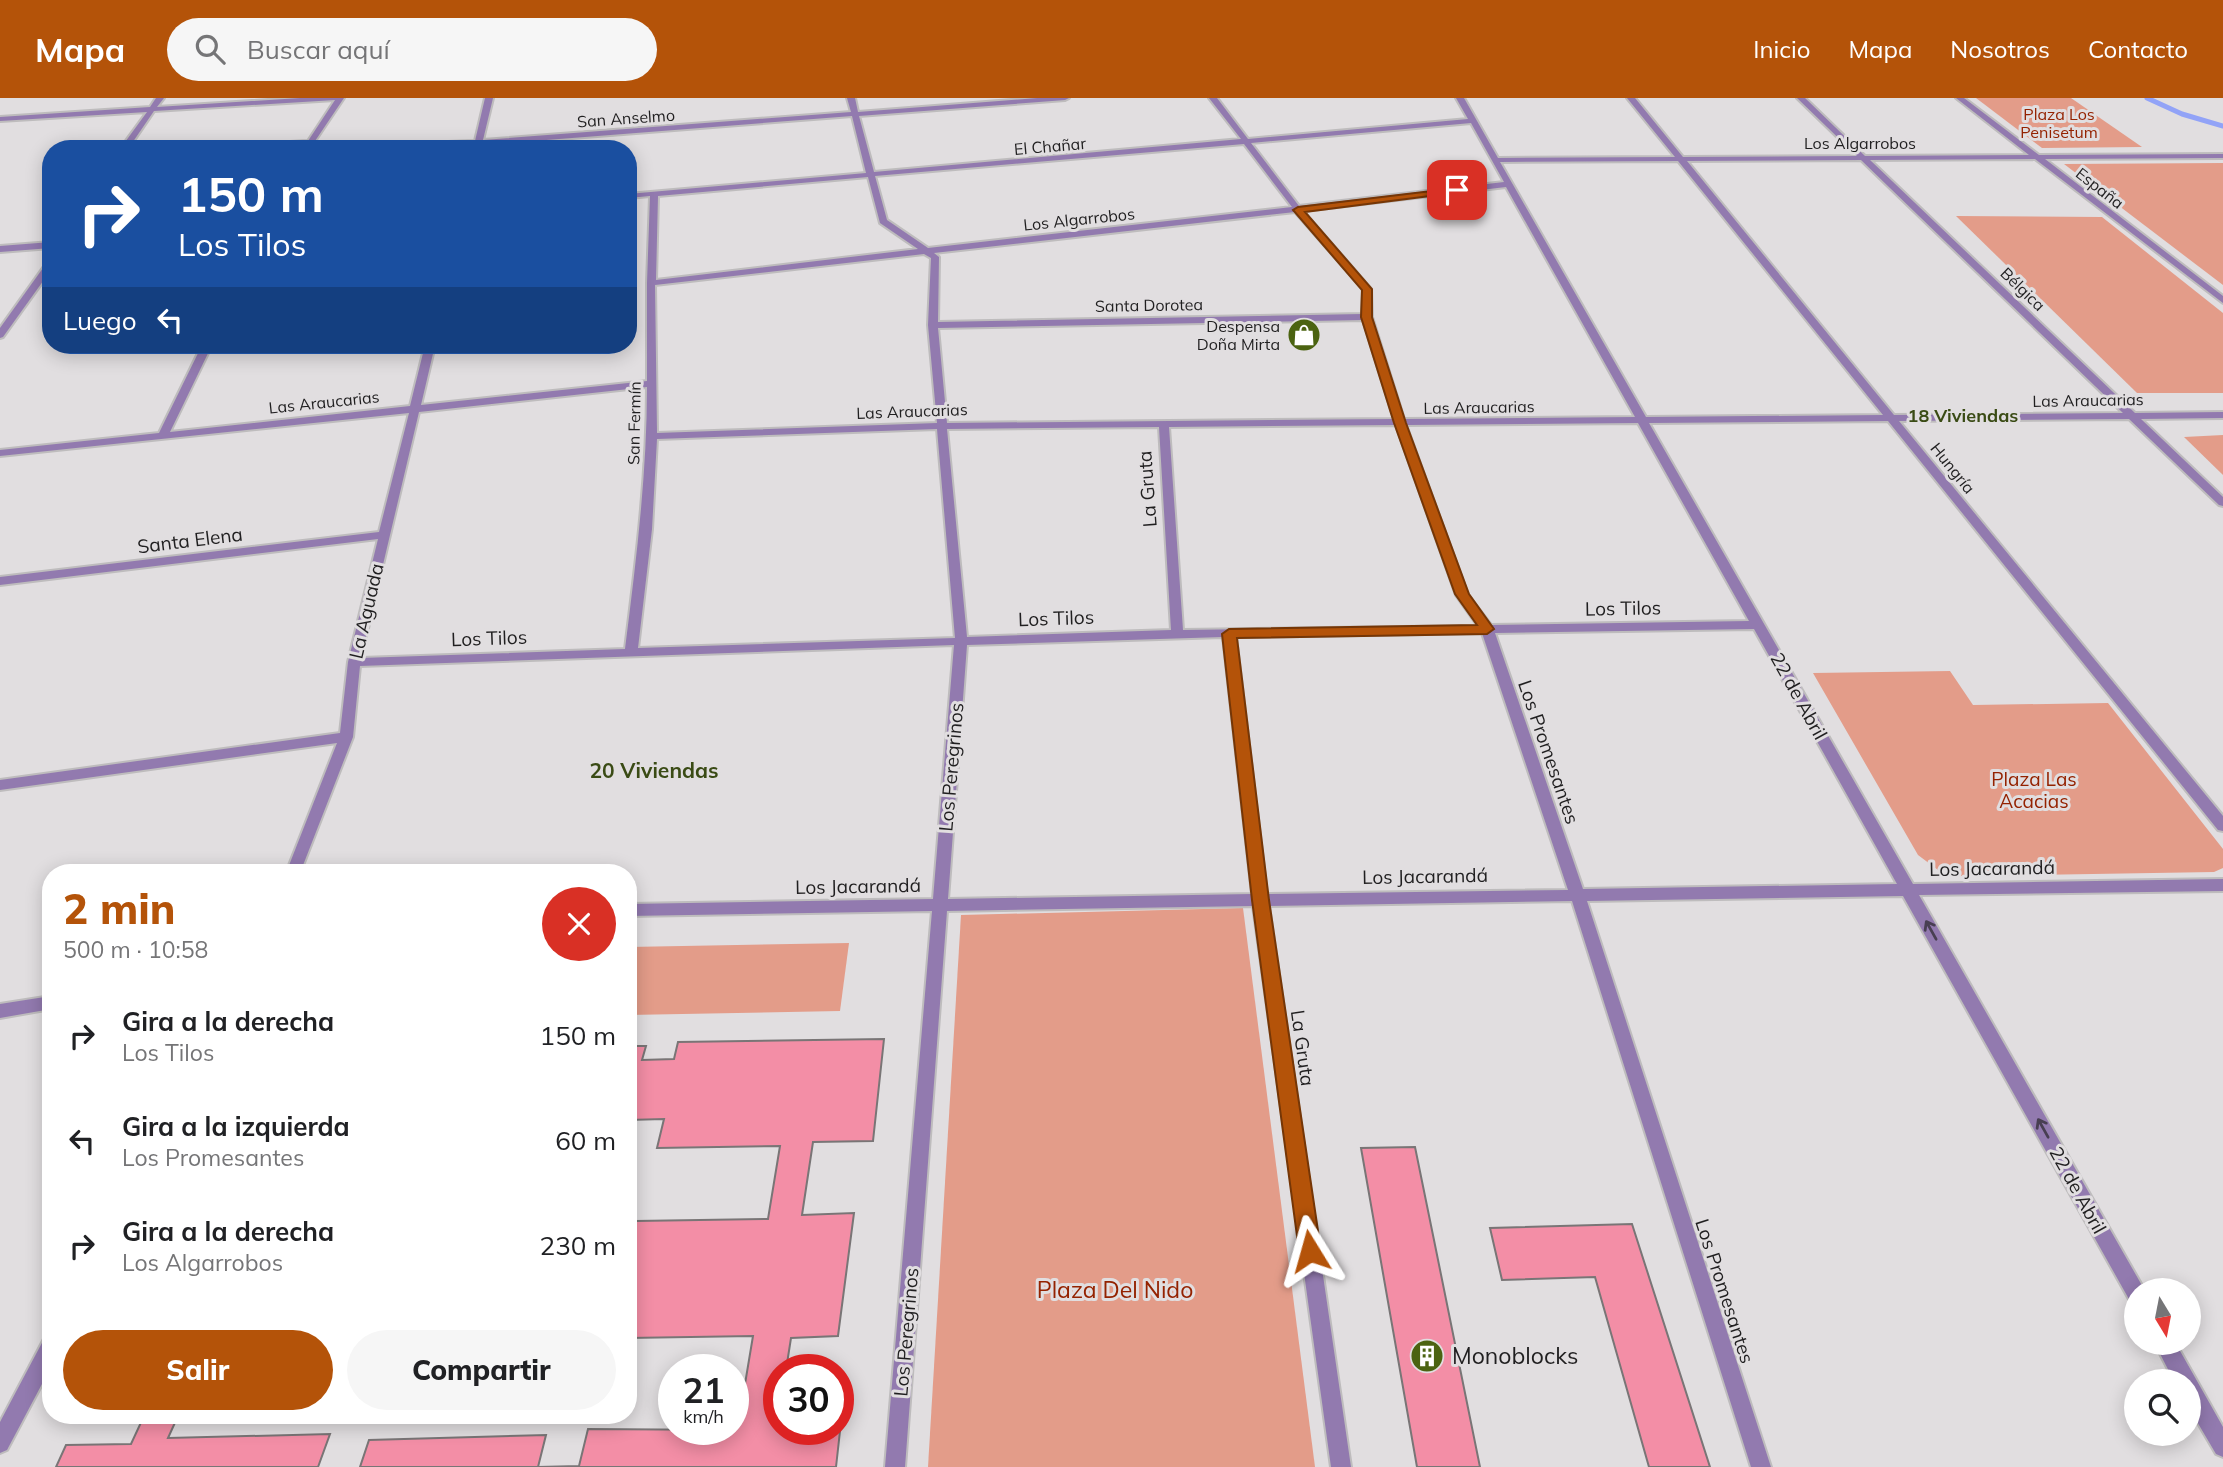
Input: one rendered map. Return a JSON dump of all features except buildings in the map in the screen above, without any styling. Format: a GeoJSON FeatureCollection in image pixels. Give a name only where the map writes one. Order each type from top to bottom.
{"type":"FeatureCollection","features":[{"type":"Feature","properties":{"kind":"street"},"geometry":{"type":"LineString","coordinates":[[131,140],[160,98]]}},
{"type":"Feature","properties":{"kind":"street"},"geometry":{"type":"LineString","coordinates":[[0,119],[334,98]]}},
{"type":"Feature","properties":{"kind":"street"},"geometry":{"type":"LineString","coordinates":[[313,140],[340,98]]}},
{"type":"Feature","properties":{"kind":"street"},"geometry":{"type":"LineString","coordinates":[[478,140],[489,98]]}},
{"type":"Feature","properties":{"kind":"street"},"geometry":{"type":"LineString","coordinates":[[851,98],[883,221],[924,249]]}},
{"type":"Feature","properties":{"kind":"street","name":"San Anselmo"},"geometry":{"type":"LineString","coordinates":[[550,140],[1065,98]]}},
{"type":"Feature","properties":{"kind":"street","name":"Los Promesantes"},"geometry":{"type":"LineString","coordinates":[[1213,98],[1298,210],[1367,289],[1367,317],[1400,423],[1462,594],[1487,629],[1577,894],[1761,1467]]}},
{"type":"Feature","properties":{"kind":"street","name":"22 de Abril"},"geometry":{"type":"LineString","coordinates":[[1460,98],[2127,1278]]}},
{"type":"Feature","properties":{"kind":"street","name":"Hungría"},"geometry":{"type":"LineString","coordinates":[[1631,98],[2223,826]]}},
{"type":"Feature","properties":{"kind":"street","name":"Bélgica"},"geometry":{"type":"LineString","coordinates":[[1801,98],[2223,503]]}},
{"type":"Feature","properties":{"kind":"street","name":"España"},"geometry":{"type":"LineString","coordinates":[[1960,98],[2223,300]]}},
{"type":"Feature","properties":{"kind":"street","name":"El Chañar"},"geometry":{"type":"LineString","coordinates":[[637,195],[1474,121]]}},
{"type":"Feature","properties":{"kind":"street","name":"Los Algarrobos"},"geometry":{"type":"LineString","coordinates":[[1497,160],[2223,156]]}},
{"type":"Feature","properties":{"kind":"street","name":"Los Algarrobos"},"geometry":{"type":"LineString","coordinates":[[651,283],[924,249],[1298,210],[1510,184]]}},
{"type":"Feature","properties":{"kind":"street","name":"San Fermín"},"geometry":{"type":"LineString","coordinates":[[631,652],[646,529],[652,436],[651,283],[654,194]]}},
{"type":"Feature","properties":{"kind":"street"},"geometry":{"type":"LineString","coordinates":[[0,249],[42,246]]}},
{"type":"Feature","properties":{"kind":"street","name":"Los Peregrinos"},"geometry":{"type":"LineString","coordinates":[[895,1467],[961,640],[933,325],[935,257],[924,249]]}},
{"type":"Feature","properties":{"kind":"street"},"geometry":{"type":"LineString","coordinates":[[0,335],[42,276]]}},
{"type":"Feature","properties":{"kind":"street","name":"Santa Dorotea"},"geometry":{"type":"LineString","coordinates":[[933,325],[1367,317]]}},
{"type":"Feature","properties":{"kind":"street"},"geometry":{"type":"LineString","coordinates":[[163,436],[203,354]]}},
{"type":"Feature","properties":{"kind":"street","name":"La Aguada"},"geometry":{"type":"LineString","coordinates":[[297,864],[346,737],[354,662],[428,354]]}},
{"type":"Feature","properties":{"kind":"street","name":"Las Araucarias"},"geometry":{"type":"LineString","coordinates":[[0,453],[651,384]]}},
{"type":"Feature","properties":{"kind":"street","name":"Las Araucarias"},"geometry":{"type":"LineString","coordinates":[[652,436],[940,426],[2223,415]]}},
{"type":"Feature","properties":{"kind":"street","name":"La Gruta"},"geometry":{"type":"LineString","coordinates":[[1164,424],[1177,634]]}},
{"type":"Feature","properties":{"kind":"street","name":"Santa Elena"},"geometry":{"type":"LineString","coordinates":[[0,580],[383,535]]}},
{"type":"Feature","properties":{"kind":"street","name":"Los Tilos"},"geometry":{"type":"LineString","coordinates":[[354,662],[1177,634],[1759,625]]}},
{"type":"Feature","properties":{"kind":"street","name":"La Gruta"},"geometry":{"type":"LineString","coordinates":[[1229,634],[1260,900],[1341,1467]]}},
{"type":"Feature","properties":{"kind":"street"},"geometry":{"type":"LineString","coordinates":[[0,785],[346,737]]}},
{"type":"Feature","properties":{"kind":"street","name":"Los Jacarandá"},"geometry":{"type":"LineString","coordinates":[[637,911],[2223,885]]}},
{"type":"Feature","properties":{"kind":"street"},"geometry":{"type":"LineString","coordinates":[[0,1011],[42,1004]]}},
{"type":"Feature","properties":{"kind":"street"},"geometry":{"type":"LineString","coordinates":[[0,1443],[42,1363]]}},
{"type":"Feature","properties":{"kind":"street"},"geometry":{"type":"LineString","coordinates":[[2201,1409],[2223,1447]]}},
{"type":"Feature","properties":{"kind":"green space","name":"Plaza Los Penisetum"},"geometry":{"type":"Polygon","coordinates":[[[1976,98],[2071,98],[2142,147],[2042,148],[1976,98]]]}},
{"type":"Feature","properties":{"kind":"green space"},"geometry":{"type":"Polygon","coordinates":[[[2223,163],[2223,285],[2064,164],[2223,163]]]}},
{"type":"Feature","properties":{"kind":"green space"},"geometry":{"type":"Polygon","coordinates":[[[1956,216],[2102,217],[2223,313],[2223,393],[2137,393],[1956,216]]]}},
{"type":"Feature","properties":{"kind":"green space"},"geometry":{"type":"Polygon","coordinates":[[[2223,435],[2223,475],[2184,437],[2223,435]]]}},
{"type":"Feature","properties":{"kind":"green space","name":"Plaza Las Acacias"},"geometry":{"type":"Polygon","coordinates":[[[1950,671],[1973,705],[2108,703],[2223,849],[2223,868],[2214,872],[1962,876],[1938,870],[1918,855],[1813,673],[1950,671]]]}},
{"type":"Feature","properties":{"kind":"green space","name":"Plaza Del Nido"},"geometry":{"type":"Polygon","coordinates":[[[1243,908],[1315,1467],[928,1467],[961,915],[1243,908]]]}},
{"type":"Feature","properties":{"kind":"green space"},"geometry":{"type":"Polygon","coordinates":[[[849,943],[840,1011],[637,1015],[637,947],[849,943]]]}},
{"type":"Feature","properties":{"kind":"waterway"},"geometry":{"type":"LineString","coordinates":[[2147,98],[2182,114],[2223,126]]}},
{"type":"Feature","properties":{"kind":"place","name":"Despensa Doña Mirta"},"geometry":{"type":"Point","coordinates":[1304,335]}},
{"type":"Feature","properties":{"kind":"place","name":"Monoblocks"},"geometry":{"type":"Point","coordinates":[1427,1356]}},
{"type":"Feature","properties":{"kind":"district","name":"18 Viviendas"},"geometry":{"type":"Point","coordinates":[1963,416]}},
{"type":"Feature","properties":{"kind":"district","name":"20 Viviendas"},"geometry":{"type":"Point","coordinates":[654,771]}},
{"type":"Feature","properties":{"kind":"route"},"geometry":{"type":"LineString","coordinates":[[1310,1251],[1260,900],[1229,634],[1487,629],[1462,594],[1400,423],[1367,317],[1367,289],[1298,210],[1457,190]]}}]}
